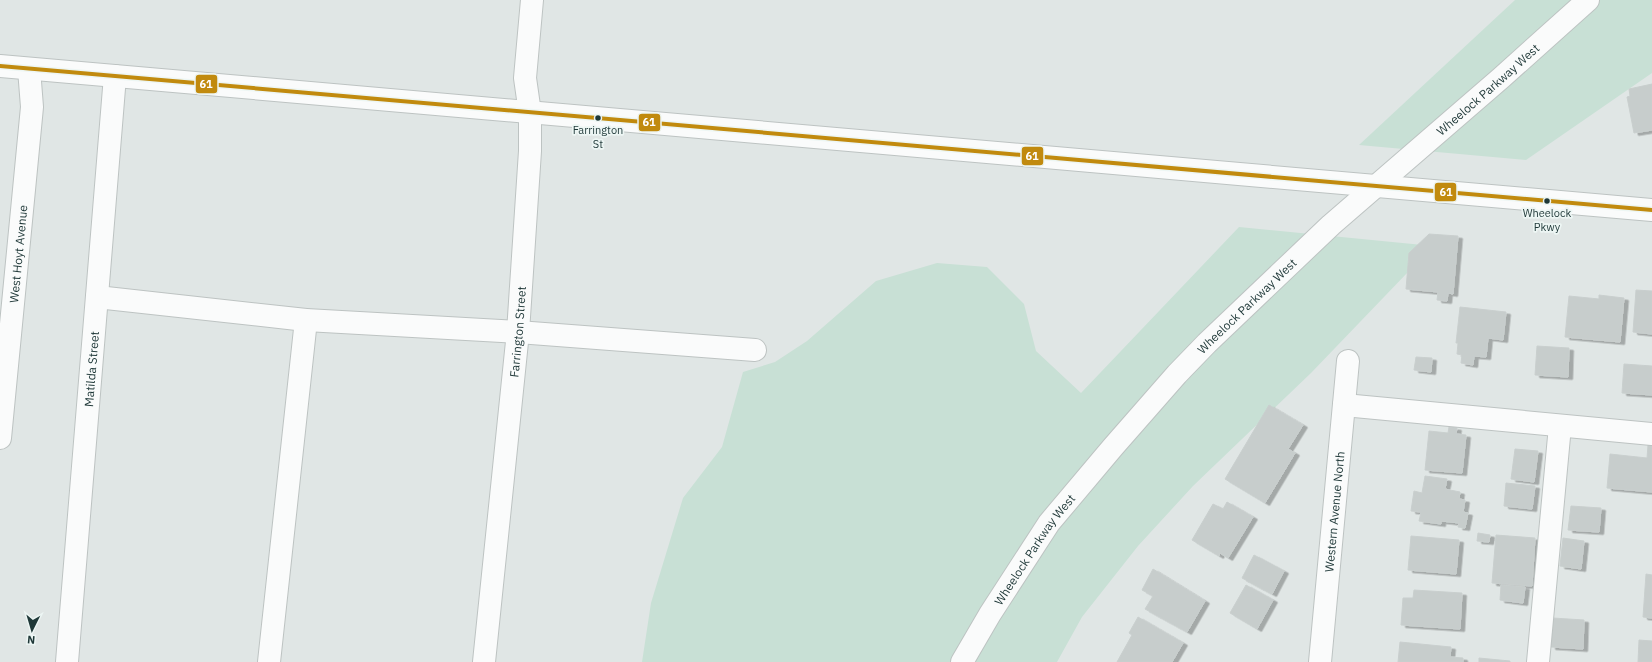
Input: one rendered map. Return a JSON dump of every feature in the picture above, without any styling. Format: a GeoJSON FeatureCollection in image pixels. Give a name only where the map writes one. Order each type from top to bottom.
{"type":"FeatureCollection","features":[{"type":"Feature","properties":{"kind":"street","name":"Farrington Street"},"geometry":{"type":"LineString","coordinates":[[484,662],[518,332],[530,151],[530,113],[525,78],[532,0]]}},
{"type":"Feature","properties":{"kind":"street","name":"Wheelock Parkway West"},"geometry":{"type":"LineString","coordinates":[[962,662],[990,614],[1049,523],[1113,446],[1177,374],[1207,343],[1331,225],[1501,78],[1588,0]]}},
{"type":"Feature","properties":{"kind":"street"},"geometry":{"type":"LineString","coordinates":[[0,66],[1652,210]]}},
{"type":"Feature","properties":{"kind":"street","name":"West Hoyt Avenue"},"geometry":{"type":"LineString","coordinates":[[0,438],[32,107],[29,69]]}},
{"type":"Feature","properties":{"kind":"street","name":"Matilda Street"},"geometry":{"type":"LineString","coordinates":[[67,662],[115,76]]}},
{"type":"Feature","properties":{"kind":"street"},"geometry":{"type":"LineString","coordinates":[[97,297],[306,320],[518,332],[755,350]]}},
{"type":"Feature","properties":{"kind":"street"},"geometry":{"type":"LineString","coordinates":[[269,662],[306,320]]}},
{"type":"Feature","properties":{"kind":"street","name":"Western Avenue North"},"geometry":{"type":"LineString","coordinates":[[1320,662],[1348,361]]}},
{"type":"Feature","properties":{"kind":"street"},"geometry":{"type":"LineString","coordinates":[[1344,405],[1652,434]]}},
{"type":"Feature","properties":{"kind":"street"},"geometry":{"type":"LineString","coordinates":[[1538,662],[1560,426]]}},
{"type":"Feature","properties":{"kind":"green space"},"geometry":{"type":"Polygon","coordinates":[[[1515,0],[1652,0],[1652,73],[1526,160],[1359,145],[1515,0]]]}},
{"type":"Feature","properties":{"kind":"green space"},"geometry":{"type":"Polygon","coordinates":[[[1239,227],[1433,246],[1311,373],[1193,486],[1138,546],[1082,617],[1057,662],[642,662],[651,603],[683,498],[722,447],[743,372],[775,362],[807,341],[876,281],[937,263],[987,267],[1024,304],[1036,351],[1081,393],[1239,227]]]}},
{"type":"Feature","properties":{"kind":"building"},"geometry":{"type":"Polygon","coordinates":[[[1652,84],[1652,130],[1634,133],[1627,97],[1630,96],[1629,89],[1652,84]]]}},
{"type":"Feature","properties":{"kind":"building"},"geometry":{"type":"Polygon","coordinates":[[[1429,234],[1458,236],[1453,294],[1448,293],[1447,301],[1437,300],[1438,292],[1406,289],[1409,253],[1429,234]]]}},
{"type":"Feature","properties":{"kind":"building"},"geometry":{"type":"Polygon","coordinates":[[[1636,290],[1652,291],[1652,334],[1633,332],[1636,290]]]}},
{"type":"Feature","properties":{"kind":"building"},"geometry":{"type":"Polygon","coordinates":[[[1599,295],[1624,298],[1620,342],[1565,337],[1569,296],[1599,299],[1599,295]]]}},
{"type":"Feature","properties":{"kind":"building"},"geometry":{"type":"Polygon","coordinates":[[[1460,307],[1506,312],[1503,340],[1488,338],[1486,357],[1474,356],[1473,365],[1461,363],[1462,355],[1457,354],[1458,343],[1456,343],[1460,307]]]}},
{"type":"Feature","properties":{"kind":"building"},"geometry":{"type":"Polygon","coordinates":[[[1537,346],[1569,348],[1568,377],[1535,375],[1537,346]]]}},
{"type":"Feature","properties":{"kind":"building"},"geometry":{"type":"Polygon","coordinates":[[[1416,357],[1432,358],[1431,372],[1414,370],[1416,357]]]}},
{"type":"Feature","properties":{"kind":"building"},"geometry":{"type":"Polygon","coordinates":[[[1624,364],[1652,366],[1652,395],[1622,393],[1624,364]]]}},
{"type":"Feature","properties":{"kind":"building"},"geometry":{"type":"Polygon","coordinates":[[[1269,405],[1303,425],[1288,449],[1295,453],[1265,503],[1225,479],[1269,405]]]}},
{"type":"Feature","properties":{"kind":"building"},"geometry":{"type":"Polygon","coordinates":[[[1449,427],[1457,428],[1456,434],[1466,435],[1462,473],[1425,470],[1429,431],[1448,433],[1449,427]]]}},
{"type":"Feature","properties":{"kind":"building"},"geometry":{"type":"Polygon","coordinates":[[[1648,445],[1652,445],[1652,492],[1607,488],[1610,454],[1647,458],[1648,445]]]}},
{"type":"Feature","properties":{"kind":"building"},"geometry":{"type":"Polygon","coordinates":[[[1515,449],[1538,451],[1534,482],[1511,479],[1515,449]]]}},
{"type":"Feature","properties":{"kind":"building"},"geometry":{"type":"Polygon","coordinates":[[[1425,476],[1447,479],[1445,489],[1460,492],[1459,499],[1465,500],[1463,512],[1468,513],[1465,528],[1458,527],[1459,523],[1441,521],[1441,524],[1419,521],[1421,512],[1411,511],[1414,491],[1422,493],[1425,476]]]}},
{"type":"Feature","properties":{"kind":"building"},"geometry":{"type":"Polygon","coordinates":[[[1506,483],[1535,486],[1532,509],[1504,506],[1506,483]]]}},
{"type":"Feature","properties":{"kind":"building"},"geometry":{"type":"Polygon","coordinates":[[[1227,502],[1253,517],[1228,558],[1220,553],[1219,556],[1192,540],[1213,504],[1223,509],[1227,502]]]}},
{"type":"Feature","properties":{"kind":"building"},"geometry":{"type":"Polygon","coordinates":[[[1571,506],[1601,508],[1599,532],[1568,530],[1571,506]]]}},
{"type":"Feature","properties":{"kind":"building"},"geometry":{"type":"Polygon","coordinates":[[[1478,533],[1490,535],[1489,542],[1477,541],[1478,533]]]}},
{"type":"Feature","properties":{"kind":"building"},"geometry":{"type":"Polygon","coordinates":[[[1496,535],[1535,538],[1532,586],[1492,583],[1496,535]]]}},
{"type":"Feature","properties":{"kind":"building"},"geometry":{"type":"Polygon","coordinates":[[[1411,536],[1459,540],[1456,574],[1408,570],[1411,536]]]}},
{"type":"Feature","properties":{"kind":"building"},"geometry":{"type":"Polygon","coordinates":[[[1563,538],[1584,541],[1581,569],[1560,566],[1563,538]]]}},
{"type":"Feature","properties":{"kind":"building"},"geometry":{"type":"Polygon","coordinates":[[[1254,555],[1284,571],[1272,594],[1242,578],[1254,555]]]}},
{"type":"Feature","properties":{"kind":"building"},"geometry":{"type":"Polygon","coordinates":[[[1153,569],[1205,601],[1187,632],[1145,609],[1153,596],[1142,590],[1153,569]]]}},
{"type":"Feature","properties":{"kind":"building"},"geometry":{"type":"Polygon","coordinates":[[[1646,574],[1652,575],[1652,618],[1643,617],[1646,574]]]}},
{"type":"Feature","properties":{"kind":"building"},"geometry":{"type":"Polygon","coordinates":[[[1246,585],[1273,600],[1257,629],[1230,613],[1246,585]]]}},
{"type":"Feature","properties":{"kind":"building"},"geometry":{"type":"Polygon","coordinates":[[[1501,585],[1525,587],[1523,603],[1500,600],[1501,585]]]}},
{"type":"Feature","properties":{"kind":"building"},"geometry":{"type":"Polygon","coordinates":[[[1414,590],[1462,593],[1460,629],[1401,625],[1403,598],[1413,598],[1414,590]]]}},
{"type":"Feature","properties":{"kind":"building"},"geometry":{"type":"Polygon","coordinates":[[[1138,617],[1183,643],[1172,662],[1117,662],[1132,635],[1129,633],[1138,617]]]}},
{"type":"Feature","properties":{"kind":"building"},"geometry":{"type":"Polygon","coordinates":[[[1553,618],[1584,620],[1583,649],[1551,647],[1553,618]]]}},
{"type":"Feature","properties":{"kind":"building"},"geometry":{"type":"Polygon","coordinates":[[[1639,640],[1652,641],[1652,662],[1638,662],[1639,640]]]}},
{"type":"Feature","properties":{"kind":"building"},"geometry":{"type":"Polygon","coordinates":[[[1400,642],[1451,647],[1450,657],[1463,658],[1463,662],[1398,662],[1400,642]]]}},
{"type":"Feature","properties":{"kind":"building"},"geometry":{"type":"Polygon","coordinates":[[[1479,658],[1510,661],[1510,662],[1479,662],[1479,658]]]}},
{"type":"Feature","properties":{"kind":"transit line","name":"61"},"geometry":{"type":"LineString","coordinates":[[0,66],[1652,210]]}},
{"type":"Feature","properties":{"kind":"place","name":"Farrington St"},"geometry":{"type":"Point","coordinates":[598,118]}},
{"type":"Feature","properties":{"kind":"place","name":"Wheelock Pkwy"},"geometry":{"type":"Point","coordinates":[1547,201]}}]}
